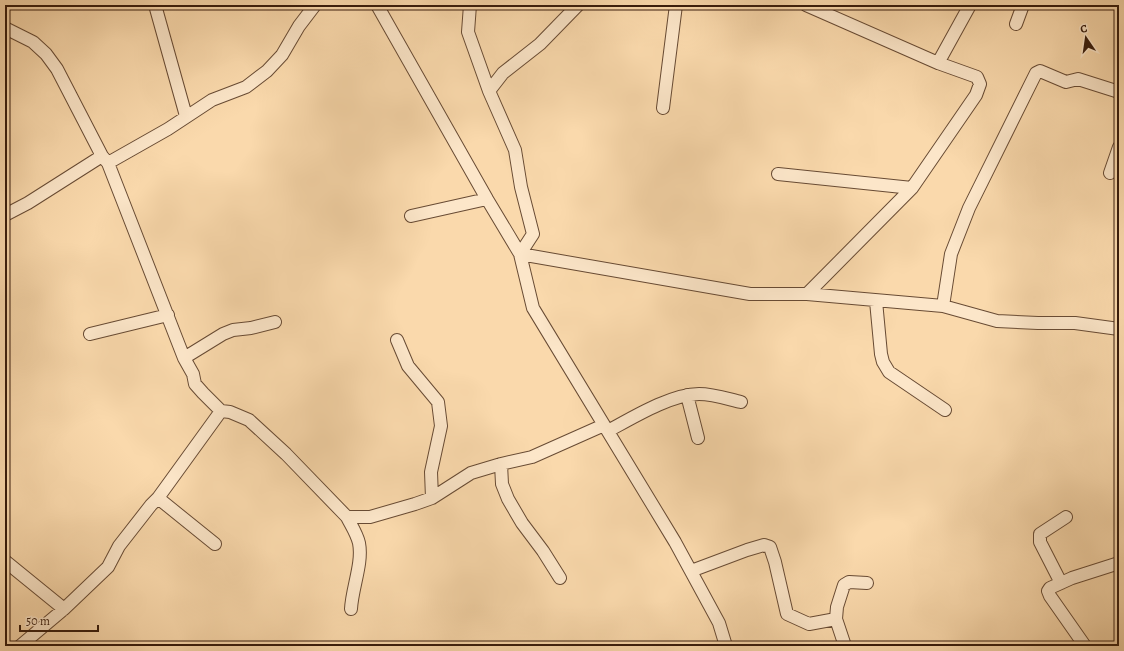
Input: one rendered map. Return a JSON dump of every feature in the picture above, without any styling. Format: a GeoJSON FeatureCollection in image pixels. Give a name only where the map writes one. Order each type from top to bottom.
{"type":"FeatureCollection","features":[{"type":"Feature","properties":{"kind":"street"},"geometry":{"type":"LineString","coordinates":[[154,5],[186,116]]}},
{"type":"Feature","properties":{"kind":"street"},"geometry":{"type":"LineString","coordinates":[[5,215],[105,160],[168,129],[212,100],[246,87],[267,71],[282,55],[299,26],[315,5]]}},
{"type":"Feature","properties":{"kind":"street"},"geometry":{"type":"LineString","coordinates":[[377,5],[487,199],[520,254],[533,308],[675,542],[719,623],[726,646]]}},
{"type":"Feature","properties":{"kind":"street"},"geometry":{"type":"LineString","coordinates":[[470,5],[468,32],[489,91],[515,150],[521,186],[533,234],[520,254]]}},
{"type":"Feature","properties":{"kind":"street"},"geometry":{"type":"LineString","coordinates":[[489,91],[503,73],[540,44],[578,5]]}},
{"type":"Feature","properties":{"kind":"street"},"geometry":{"type":"LineString","coordinates":[[663,108],[676,5]]}},
{"type":"Feature","properties":{"kind":"street"},"geometry":{"type":"LineString","coordinates":[[806,5],[938,63],[977,77],[980,84],[976,95],[912,188],[807,294]]}},
{"type":"Feature","properties":{"kind":"street"},"geometry":{"type":"LineString","coordinates":[[938,63],[970,5]]}},
{"type":"Feature","properties":{"kind":"street"},"geometry":{"type":"LineString","coordinates":[[1016,24],[1024,5]]}},
{"type":"Feature","properties":{"kind":"street"},"geometry":{"type":"LineString","coordinates":[[5,28],[33,42],[46,54],[57,69],[105,160],[184,358],[193,374],[195,384],[221,410],[249,420],[286,454],[347,517],[358,542],[360,554],[351,599],[351,609]]}},
{"type":"Feature","properties":{"kind":"street"},"geometry":{"type":"LineString","coordinates":[[943,306],[951,254],[969,208],[1036,73],[1040,71],[1066,82],[1078,79],[1087,81],[1119,92]]}},
{"type":"Feature","properties":{"kind":"street"},"geometry":{"type":"LineString","coordinates":[[1114,166],[1119,147]]}},
{"type":"Feature","properties":{"kind":"street"},"geometry":{"type":"LineString","coordinates":[[778,174],[912,188]]}},
{"type":"Feature","properties":{"kind":"street"},"geometry":{"type":"LineString","coordinates":[[411,216],[487,199]]}},
{"type":"Feature","properties":{"kind":"street"},"geometry":{"type":"LineString","coordinates":[[520,254],[750,294],[807,294],[943,306],[996,321],[1075,323],[1119,329]]}},
{"type":"Feature","properties":{"kind":"street"},"geometry":{"type":"LineString","coordinates":[[876,301],[881,354],[883,362],[889,372],[945,410]]}},
{"type":"Feature","properties":{"kind":"street"},"geometry":{"type":"LineString","coordinates":[[90,334],[168,315]]}},
{"type":"Feature","properties":{"kind":"street"},"geometry":{"type":"LineString","coordinates":[[184,358],[223,334],[233,330],[251,328],[275,322]]}},
{"type":"Feature","properties":{"kind":"street"},"geometry":{"type":"LineString","coordinates":[[397,340],[408,366],[438,402],[441,426],[431,472],[432,498]]}},
{"type":"Feature","properties":{"kind":"street"},"geometry":{"type":"LineString","coordinates":[[687,395],[698,438]]}},
{"type":"Feature","properties":{"kind":"street"},"geometry":{"type":"LineString","coordinates":[[347,517],[370,517],[432,498],[471,472],[532,457],[687,395],[708,395],[741,402]]}},
{"type":"Feature","properties":{"kind":"street"},"geometry":{"type":"LineString","coordinates":[[20,646],[108,567],[119,546],[158,498],[221,410]]}},
{"type":"Feature","properties":{"kind":"street"},"geometry":{"type":"LineString","coordinates":[[501,464],[502,484],[508,500],[560,578]]}},
{"type":"Feature","properties":{"kind":"street"},"geometry":{"type":"LineString","coordinates":[[158,498],[215,544]]}},
{"type":"Feature","properties":{"kind":"street"},"geometry":{"type":"LineString","coordinates":[[1061,583],[1040,542],[1040,534],[1066,517]]}},
{"type":"Feature","properties":{"kind":"street"},"geometry":{"type":"LineString","coordinates":[[691,571],[747,550],[764,546],[770,548],[775,562],[787,614],[809,624],[836,619]]}},
{"type":"Feature","properties":{"kind":"street"},"geometry":{"type":"LineString","coordinates":[[5,560],[64,608]]}},
{"type":"Feature","properties":{"kind":"street"},"geometry":{"type":"LineString","coordinates":[[1085,646],[1048,591],[1050,588],[1061,583],[1119,563]]}},
{"type":"Feature","properties":{"kind":"street"},"geometry":{"type":"LineString","coordinates":[[845,646],[836,619],[837,607],[844,585],[849,582],[867,583]]}}]}
